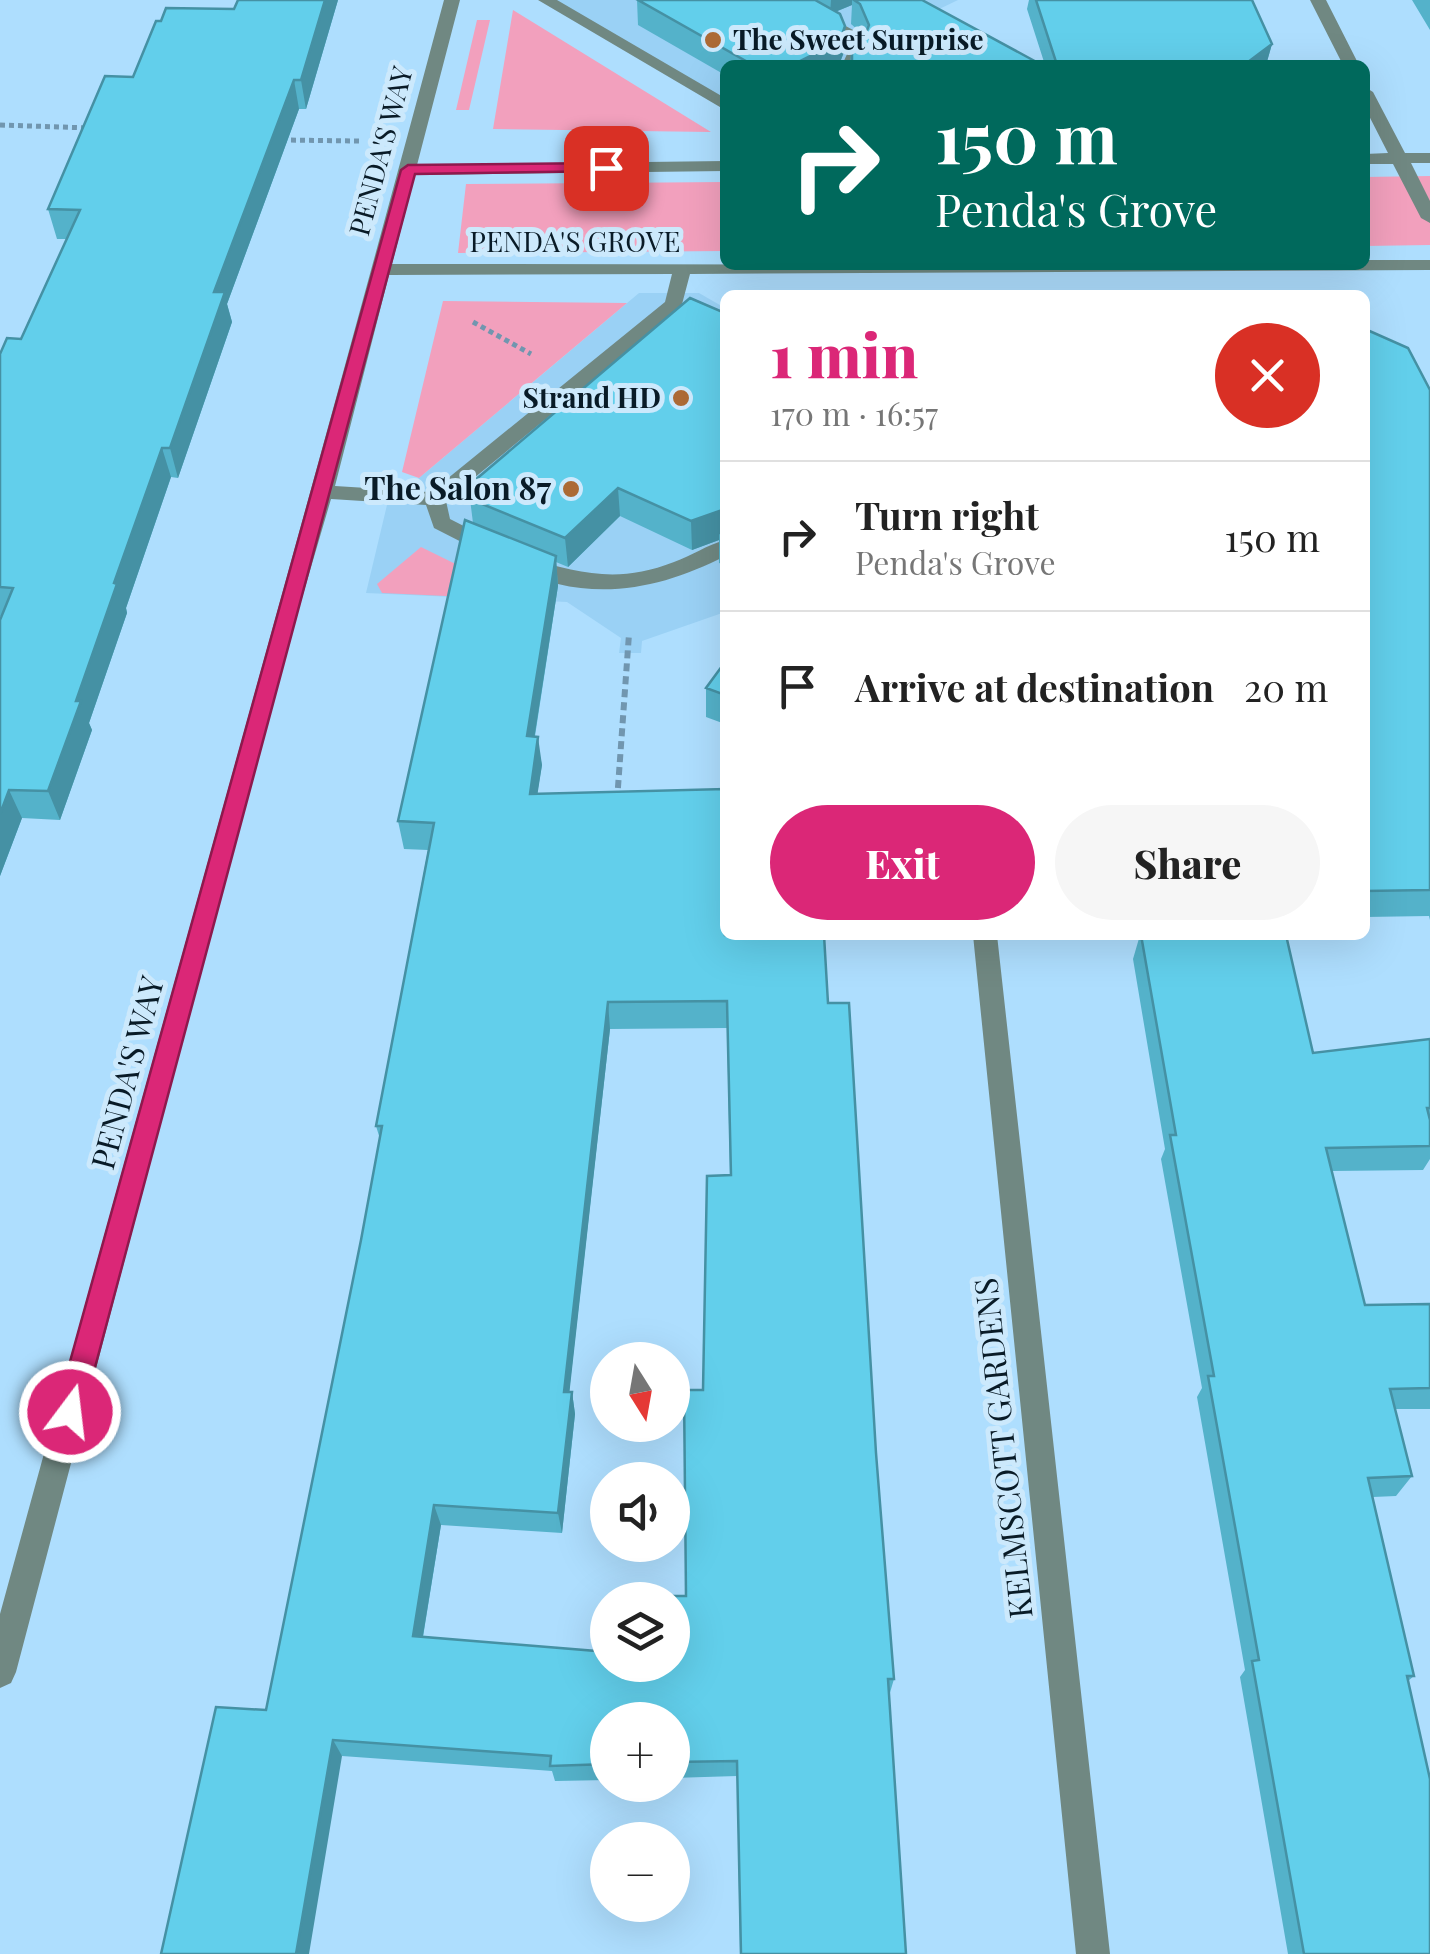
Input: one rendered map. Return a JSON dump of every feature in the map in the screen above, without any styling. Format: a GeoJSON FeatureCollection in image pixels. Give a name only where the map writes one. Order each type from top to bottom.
{"type":"FeatureCollection","features":[{"type":"Feature","properties":{"kind":"street","name":"PENDA'S WAY"},"geometry":{"type":"LineString","coordinates":[[0,1672],[262,698],[323,492],[452,0]]}},
{"type":"Feature","properties":{"kind":"street"},"geometry":{"type":"LineString","coordinates":[[546,0],[720,103]]}},
{"type":"Feature","properties":{"kind":"street"},"geometry":{"type":"LineString","coordinates":[[785,0],[836,20],[856,52],[852,60]]}},
{"type":"Feature","properties":{"kind":"street"},"geometry":{"type":"LineString","coordinates":[[1318,0],[1348,60]]}},
{"type":"Feature","properties":{"kind":"street"},"geometry":{"type":"LineString","coordinates":[[1370,102],[1430,218]]}},
{"type":"Feature","properties":{"kind":"street"},"geometry":{"type":"LineString","coordinates":[[1370,159],[1430,158]]}},
{"type":"Feature","properties":{"kind":"street"},"geometry":{"type":"LineString","coordinates":[[408,170],[720,166]]}},
{"type":"Feature","properties":{"kind":"street","name":"PENDA'S GROVE"},"geometry":{"type":"LineString","coordinates":[[1370,265],[1430,265]]}},
{"type":"Feature","properties":{"kind":"street"},"geometry":{"type":"LineString","coordinates":[[323,492],[436,499],[580,382],[683,308],[682,269]]}},
{"type":"Feature","properties":{"kind":"street","name":"PENDA'S GROVE"},"geometry":{"type":"LineString","coordinates":[[380,270],[720,269]]}},
{"type":"Feature","properties":{"kind":"street"},"geometry":{"type":"LineString","coordinates":[[436,499],[441,523],[548,576],[590,586],[660,576],[720,549]]}},
{"type":"Feature","properties":{"kind":"street","name":"KELMSCOTT GARDENS"},"geometry":{"type":"LineString","coordinates":[[986,940],[1093,1954]]}},
{"type":"Feature","properties":{"kind":"path"},"geometry":{"type":"LineString","coordinates":[[0,126],[90,128]]}},
{"type":"Feature","properties":{"kind":"path"},"geometry":{"type":"LineString","coordinates":[[264,139],[416,140]]}},
{"type":"Feature","properties":{"kind":"path"},"geometry":{"type":"LineString","coordinates":[[464,317],[580,382]]}},
{"type":"Feature","properties":{"kind":"path"},"geometry":{"type":"LineString","coordinates":[[616,813],[630,582]]}},
{"type":"Feature","properties":{"kind":"shaded area"},"geometry":{"type":"Polygon","coordinates":[[[544,0],[958,0],[896,30],[875,60],[720,60],[720,102],[544,0]]]}},
{"type":"Feature","properties":{"kind":"shaded area"},"geometry":{"type":"Polygon","coordinates":[[[513,10],[711,132],[493,129],[513,10]]]}},
{"type":"Feature","properties":{"kind":"shaded area"},"geometry":{"type":"Polygon","coordinates":[[[477,20],[490,20],[469,110],[456,110],[477,20]]]}},
{"type":"Feature","properties":{"kind":"shaded area"},"geometry":{"type":"Polygon","coordinates":[[[1430,176],[1430,245],[1370,246],[1370,177],[1430,176]]]}},
{"type":"Feature","properties":{"kind":"shaded area"},"geometry":{"type":"Polygon","coordinates":[[[720,182],[720,251],[458,253],[466,184],[720,182]]]}},
{"type":"Feature","properties":{"kind":"shaded area"},"geometry":{"type":"Polygon","coordinates":[[[639,293],[699,293],[720,305],[720,614],[642,641],[641,653],[619,653],[621,638],[567,602],[366,593],[387,505],[639,293]]]}},
{"type":"Feature","properties":{"kind":"shaded area"},"geometry":{"type":"Polygon","coordinates":[[[443,301],[627,303],[419,478],[402,472],[443,301]]]}},
{"type":"Feature","properties":{"kind":"shaded area"},"geometry":{"type":"Polygon","coordinates":[[[421,547],[529,600],[382,593],[377,584],[421,547]]]}},
{"type":"Feature","properties":{"kind":"building"},"geometry":{"type":"Polygon","coordinates":[[[238,0],[325,0],[301,80],[294,80],[214,292],[225,292],[170,448],[162,448],[114,583],[117,584],[76,701],[81,701],[48,791],[9,790],[0,814],[0,620],[13,588],[0,587],[0,354],[7,338],[21,339],[80,210],[48,209],[105,76],[133,77],[156,21],[161,21],[166,8],[234,9],[238,0]]]}},
{"type":"Feature","properties":{"kind":"building"},"geometry":{"type":"Polygon","coordinates":[[[638,0],[815,0],[840,14],[845,26],[840,41],[802,60],[744,60],[638,0]]]}},
{"type":"Feature","properties":{"kind":"building"},"geometry":{"type":"Polygon","coordinates":[[[854,0],[922,0],[1033,60],[852,60],[852,43],[863,41],[869,25],[860,4],[854,0]]]}},
{"type":"Feature","properties":{"kind":"building"},"geometry":{"type":"Polygon","coordinates":[[[1036,0],[1252,0],[1272,44],[1251,60],[1055,60],[1036,0]]]}},
{"type":"Feature","properties":{"kind":"building"},"geometry":{"type":"Polygon","coordinates":[[[690,298],[720,311],[720,511],[691,521],[618,488],[565,538],[470,499],[474,481],[690,298]]]}},
{"type":"Feature","properties":{"kind":"building"},"geometry":{"type":"Polygon","coordinates":[[[1370,331],[1408,348],[1430,390],[1430,890],[1370,891],[1370,331]]]}},
{"type":"Feature","properties":{"kind":"building"},"geometry":{"type":"Polygon","coordinates":[[[465,520],[556,556],[527,736],[538,737],[530,794],[720,789],[720,940],[824,940],[828,1003],[849,1003],[894,1679],[888,1679],[906,1954],[741,1954],[737,1761],[690,1762],[690,1702],[590,1702],[590,1765],[550,1766],[551,1756],[333,1740],[296,1954],[161,1954],[216,1707],[266,1710],[361,1240],[382,1126],[376,1126],[434,823],[398,821],[465,520]],[[727,1001],[608,1002],[564,1392],[572,1392],[558,1513],[434,1505],[413,1636],[590,1651],[590,1682],[690,1682],[690,1582],[686,1582],[686,1562],[690,1562],[690,1462],[685,1462],[685,1442],[690,1442],[690,1390],[703,1390],[707,1176],[731,1175],[727,1001]]]}},
{"type":"Feature","properties":{"kind":"building"},"geometry":{"type":"Polygon","coordinates":[[[720,669],[720,693],[706,688],[720,669]]]}},
{"type":"Feature","properties":{"kind":"building"},"geometry":{"type":"Polygon","coordinates":[[[1142,940],[1287,940],[1313,1053],[1430,1039],[1430,1146],[1326,1148],[1365,1305],[1430,1304],[1430,1388],[1390,1389],[1412,1476],[1368,1478],[1414,1676],[1407,1676],[1430,1779],[1430,1954],[1304,1954],[1252,1661],[1259,1660],[1208,1376],[1214,1376],[1170,1135],[1176,1135],[1142,940]]]}},
{"type":"Feature","properties":{"kind":"place","name":"The Sweet Surprise"},"geometry":{"type":"Point","coordinates":[713,40]}},
{"type":"Feature","properties":{"kind":"place","name":"Strand HD"},"geometry":{"type":"Point","coordinates":[681,398]}},
{"type":"Feature","properties":{"kind":"place","name":"The Salon 87"},"geometry":{"type":"Point","coordinates":[571,489]}},
{"type":"Feature","properties":{"kind":"route"},"geometry":{"type":"LineString","coordinates":[[70,1412],[408,170],[606,168]]}}]}
